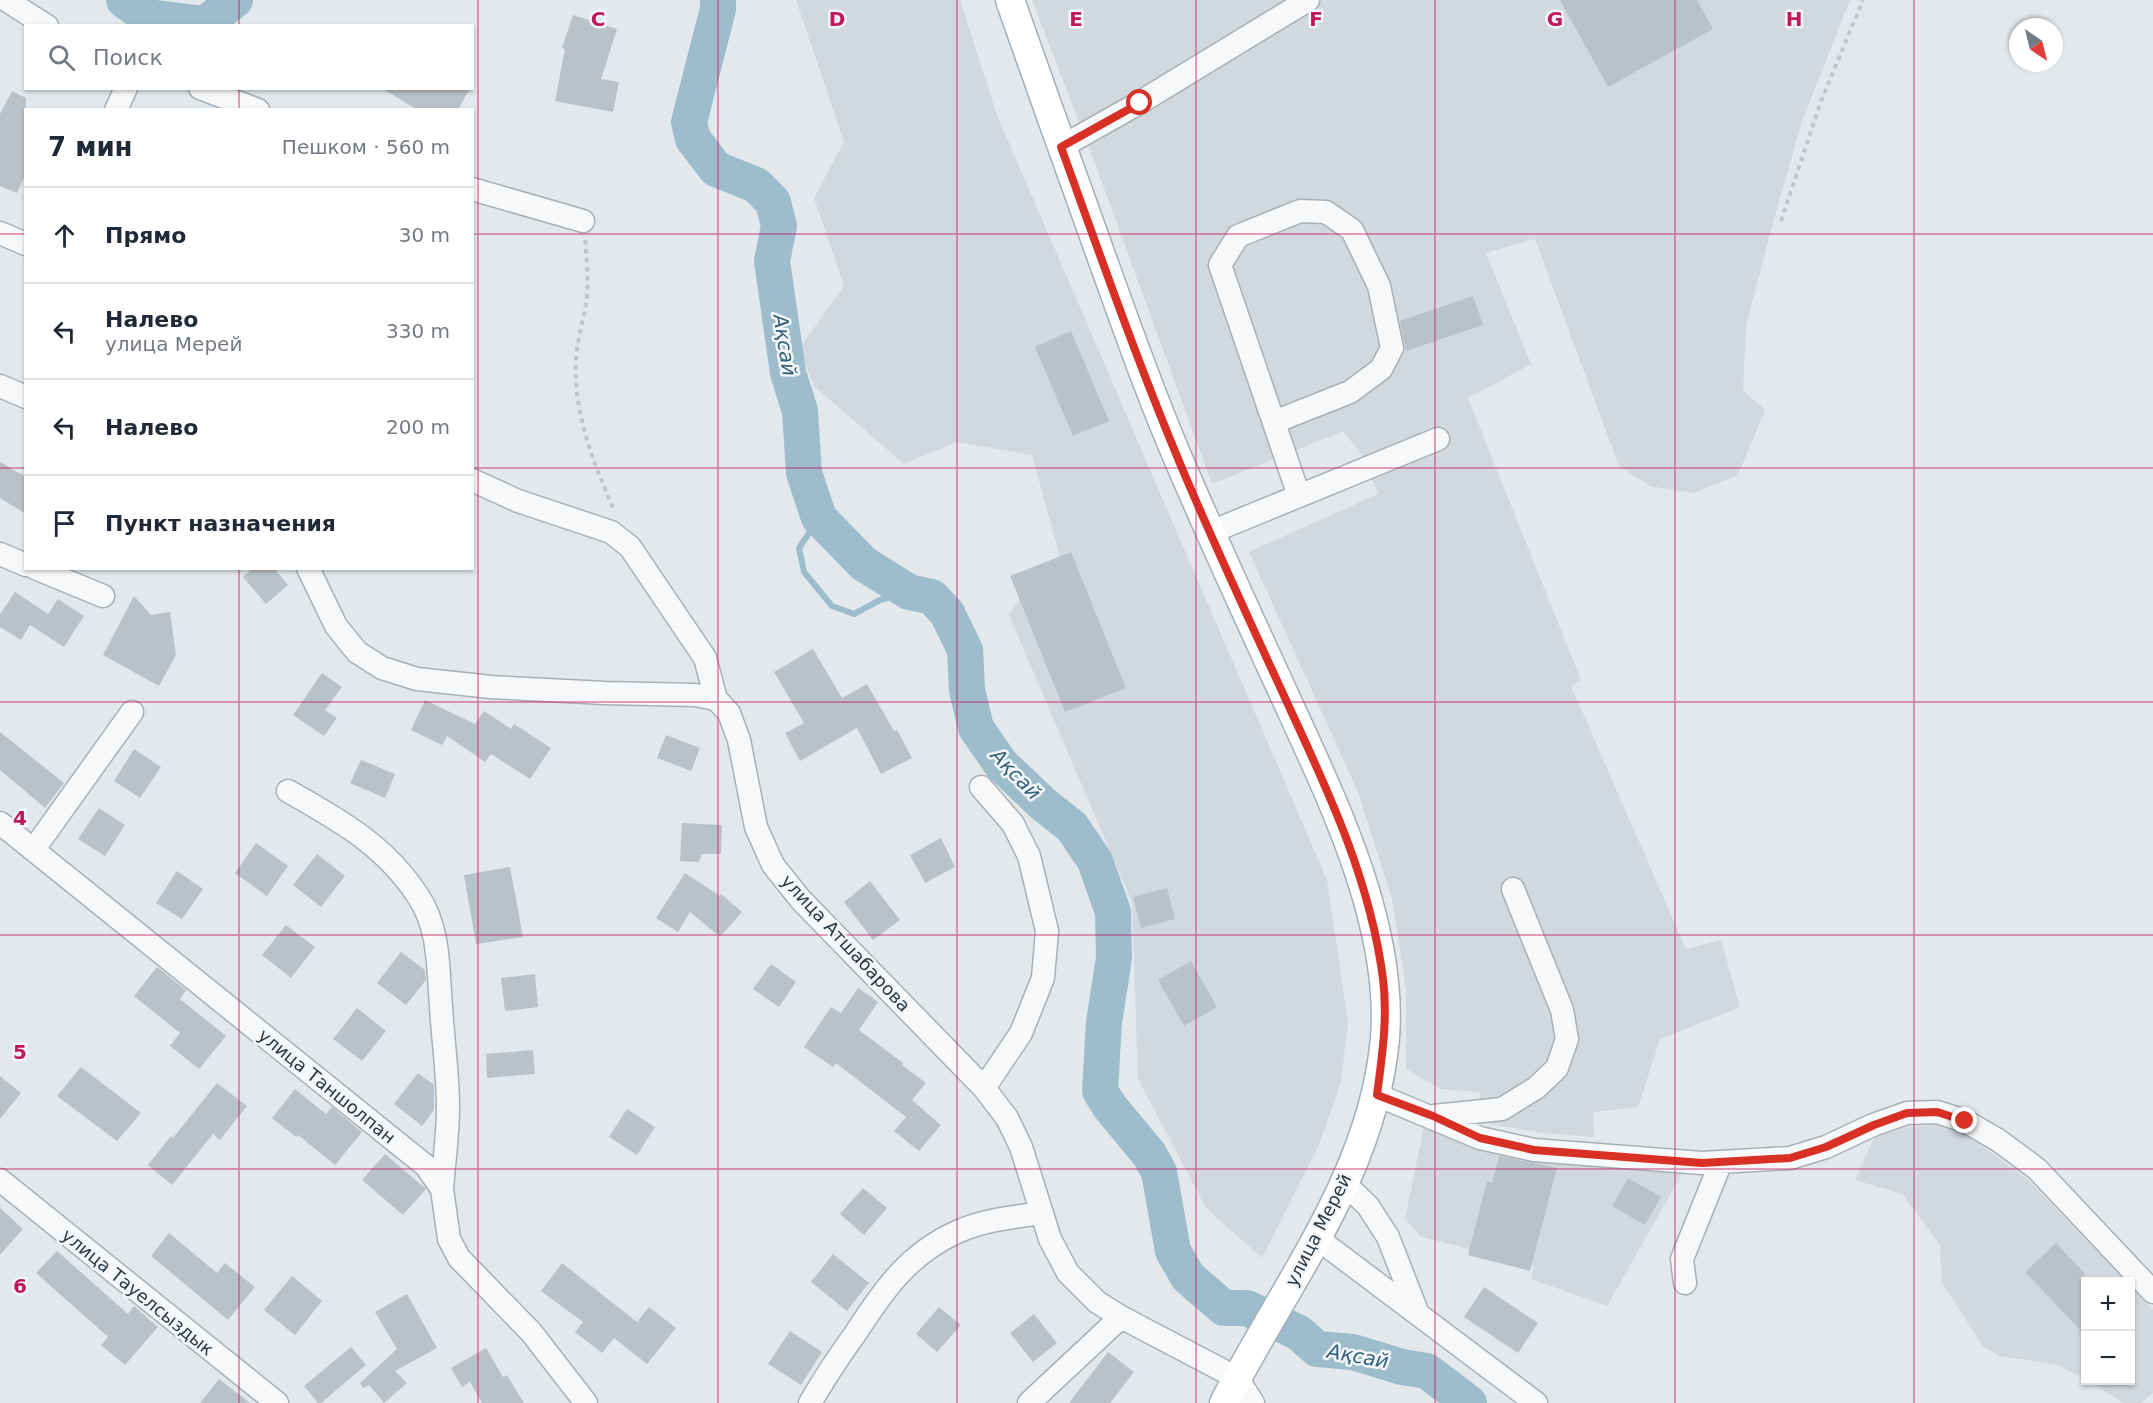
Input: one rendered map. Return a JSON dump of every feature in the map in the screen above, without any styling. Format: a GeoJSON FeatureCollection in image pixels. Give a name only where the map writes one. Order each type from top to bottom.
{"type":"FeatureCollection","features":[{"type":"Feature","properties":{"kind":"main road","name":"улица Мерей"},"geometry":{"type":"LineString","coordinates":[[1010,0],[1143,372],[1179,461],[1329,792],[1356,866],[1375,928],[1384,981],[1385,1035],[1377,1095],[1345,1184],[1318,1239],[1237,1378]]}},
{"type":"Feature","properties":{"kind":"main road"},"geometry":{"type":"LineString","coordinates":[[1224,1403],[1237,1378]]}},
{"type":"Feature","properties":{"kind":"street"},"geometry":{"type":"LineString","coordinates":[[6,0],[44,24]]}},
{"type":"Feature","properties":{"kind":"street"},"geometry":{"type":"LineString","coordinates":[[1061,147],[1140,103],[1308,0]]}},
{"type":"Feature","properties":{"kind":"street"},"geometry":{"type":"LineString","coordinates":[[117,108],[125,90]]}},
{"type":"Feature","properties":{"kind":"street"},"geometry":{"type":"LineString","coordinates":[[205,90],[253,108]]}},
{"type":"Feature","properties":{"kind":"street"},"geometry":{"type":"LineString","coordinates":[[474,190],[583,221]]}},
{"type":"Feature","properties":{"kind":"street"},"geometry":{"type":"LineString","coordinates":[[1274,422],[1350,392],[1381,369],[1392,348],[1380,286],[1352,230],[1326,212],[1300,211],[1238,236],[1220,265],[1299,496]]}},
{"type":"Feature","properties":{"kind":"street"},"geometry":{"type":"LineString","coordinates":[[0,233],[24,243]]}},
{"type":"Feature","properties":{"kind":"street"},"geometry":{"type":"LineString","coordinates":[[0,386],[24,396]]}},
{"type":"Feature","properties":{"kind":"street"},"geometry":{"type":"LineString","coordinates":[[1211,532],[1438,439]]}},
{"type":"Feature","properties":{"kind":"street"},"geometry":{"type":"LineString","coordinates":[[474,481],[518,501],[611,532],[630,547]]}},
{"type":"Feature","properties":{"kind":"street","name":"улица Атшабарова"},"geometry":{"type":"LineString","coordinates":[[630,547],[705,658],[716,699],[729,713],[739,740],[756,827],[773,865],[801,900],[984,1088],[1007,1118],[1021,1148],[1050,1239],[1068,1273],[1097,1302],[1121,1317],[1237,1378]]}},
{"type":"Feature","properties":{"kind":"street"},"geometry":{"type":"LineString","coordinates":[[0,555],[24,564]]}},
{"type":"Feature","properties":{"kind":"street"},"geometry":{"type":"LineString","coordinates":[[39,570],[104,596]]}},
{"type":"Feature","properties":{"kind":"street"},"geometry":{"type":"LineString","coordinates":[[309,570],[336,626],[357,652],[382,668],[417,680],[491,687],[695,695],[716,699]]}},
{"type":"Feature","properties":{"kind":"street"},"geometry":{"type":"LineString","coordinates":[[34,849],[132,712]]}},
{"type":"Feature","properties":{"kind":"street"},"geometry":{"type":"LineString","coordinates":[[981,787],[1013,824],[1029,856],[1047,931],[1043,978],[1022,1033],[984,1088]]}},
{"type":"Feature","properties":{"kind":"street"},"geometry":{"type":"LineString","coordinates":[[288,791],[342,822],[375,846],[396,866],[420,897],[429,918],[437,945],[448,1107],[442,1189]]}},
{"type":"Feature","properties":{"kind":"street","name":"улица Таншолпан"},"geometry":{"type":"LineString","coordinates":[[0,823],[426,1166],[442,1189],[449,1239],[459,1258],[531,1332],[586,1403]]}},
{"type":"Feature","properties":{"kind":"street"},"geometry":{"type":"LineString","coordinates":[[1433,1116],[1502,1109],[1536,1088],[1557,1068],[1567,1040],[1562,1010],[1513,889]]}},
{"type":"Feature","properties":{"kind":"street"},"geometry":{"type":"LineString","coordinates":[[1377,1095],[1433,1116],[1480,1138],[1534,1150],[1702,1163],[1790,1158],[1826,1147],[1907,1113],[1937,1112],[1973,1126],[1998,1140],[2037,1169],[2153,1292]]}},
{"type":"Feature","properties":{"kind":"street"},"geometry":{"type":"LineString","coordinates":[[1685,1283],[1682,1259],[1721,1162]]}},
{"type":"Feature","properties":{"kind":"street","name":"улица Тауелсыздык"},"geometry":{"type":"LineString","coordinates":[[0,1180],[277,1403]]}},
{"type":"Feature","properties":{"kind":"street"},"geometry":{"type":"LineString","coordinates":[[1345,1184],[1368,1206],[1388,1237],[1418,1314]]}},
{"type":"Feature","properties":{"kind":"street"},"geometry":{"type":"LineString","coordinates":[[810,1403],[887,1286],[915,1258],[956,1232],[992,1220],[1042,1213]]}},
{"type":"Feature","properties":{"kind":"street"},"geometry":{"type":"LineString","coordinates":[[1318,1239],[1536,1403]]}},
{"type":"Feature","properties":{"kind":"street"},"geometry":{"type":"LineString","coordinates":[[1029,1403],[1121,1317]]}},
{"type":"Feature","properties":{"kind":"street"},"geometry":{"type":"LineString","coordinates":[[1237,1378],[1252,1403]]}},
{"type":"Feature","properties":{"kind":"path"},"geometry":{"type":"LineString","coordinates":[[1781,221],[1821,101],[1863,0]]}},
{"type":"Feature","properties":{"kind":"path"},"geometry":{"type":"LineString","coordinates":[[583,221],[587,279],[586,301],[576,358],[578,403],[593,464],[630,547]]}},
{"type":"Feature","properties":{"kind":"shaded area"},"geometry":{"type":"Polygon","coordinates":[[[796,0],[960,0],[997,115],[1327,880],[1348,1022],[1341,1082],[1319,1145],[1262,1258],[1206,1208],[1138,1079],[1132,902],[1009,615],[1033,580],[1063,568],[1032,455],[957,442],[904,464],[814,386],[799,349],[844,286],[814,198],[844,142],[796,0]]]}},
{"type":"Feature","properties":{"kind":"shaded area"},"geometry":{"type":"Polygon","coordinates":[[[1032,0],[1850,0],[1802,121],[1746,327],[1743,390],[1765,410],[1738,475],[1693,493],[1650,486],[1619,466],[1535,239],[1486,253],[1531,364],[1468,398],[1581,680],[1571,686],[1686,949],[1721,940],[1740,1007],[1660,1039],[1638,1107],[1593,1112],[1594,1137],[1543,1133],[1478,1122],[1480,1092],[1441,1089],[1406,1069],[1406,988],[1392,899],[1358,792],[1249,552],[1378,494],[1361,454],[1343,431],[1212,484],[1096,166],[1032,0]]]}},
{"type":"Feature","properties":{"kind":"shaded area"},"geometry":{"type":"Polygon","coordinates":[[[1935,1125],[1969,1136],[2028,1180],[2122,1277],[2081,1277],[2081,1377],[2055,1364],[1999,1356],[1983,1346],[1942,1283],[1940,1245],[1902,1194],[1855,1180],[1874,1138],[1908,1127],[1935,1125]]]}},
{"type":"Feature","properties":{"kind":"shaded area"},"geometry":{"type":"Polygon","coordinates":[[[1424,1126],[1559,1163],[1682,1174],[1607,1306],[1531,1279],[1534,1267],[1420,1236],[1405,1219],[1424,1126]]]}},
{"type":"Feature","properties":{"kind":"shaded area"},"geometry":{"type":"Polygon","coordinates":[[[2135,1291],[2153,1310],[2153,1393],[2141,1403],[2124,1403],[2095,1385],[2135,1385],[2135,1291]]]}},
{"type":"Feature","properties":{"kind":"building"},"geometry":{"type":"Polygon","coordinates":[[[1560,0],[1697,0],[1713,29],[1608,87],[1560,0]]]}},
{"type":"Feature","properties":{"kind":"building"},"geometry":{"type":"Polygon","coordinates":[[[573,15],[617,29],[601,79],[619,82],[613,112],[555,101],[565,49],[562,48],[573,15]]]}},
{"type":"Feature","properties":{"kind":"building"},"geometry":{"type":"Polygon","coordinates":[[[384,90],[469,90],[459,108],[415,108],[384,90]]]}},
{"type":"Feature","properties":{"kind":"building"},"geometry":{"type":"Polygon","coordinates":[[[12,91],[26,98],[24,177],[17,193],[0,186],[0,114],[12,91]]]}},
{"type":"Feature","properties":{"kind":"building"},"geometry":{"type":"Polygon","coordinates":[[[1473,296],[1483,325],[1406,351],[1400,321],[1473,296]]]}},
{"type":"Feature","properties":{"kind":"building"},"geometry":{"type":"Polygon","coordinates":[[[1071,331],[1109,421],[1073,436],[1035,347],[1071,331]]]}},
{"type":"Feature","properties":{"kind":"building"},"geometry":{"type":"Polygon","coordinates":[[[0,462],[24,476],[24,513],[0,498],[0,462]]]}},
{"type":"Feature","properties":{"kind":"building"},"geometry":{"type":"Polygon","coordinates":[[[1071,552],[1126,688],[1065,712],[1010,576],[1071,552]]]}},
{"type":"Feature","properties":{"kind":"building"},"geometry":{"type":"Polygon","coordinates":[[[251,570],[276,570],[288,585],[266,604],[243,577],[251,570]]]}},
{"type":"Feature","properties":{"kind":"building"},"geometry":{"type":"Polygon","coordinates":[[[15,592],[48,614],[58,599],[84,616],[64,647],[30,625],[21,640],[0,627],[0,614],[15,592]]]}},
{"type":"Feature","properties":{"kind":"building"},"geometry":{"type":"Polygon","coordinates":[[[134,596],[151,615],[170,612],[176,655],[159,686],[103,655],[134,596]]]}},
{"type":"Feature","properties":{"kind":"building"},"geometry":{"type":"Polygon","coordinates":[[[813,649],[842,698],[867,684],[912,758],[881,774],[857,728],[800,761],[785,733],[804,723],[774,672],[813,649]]]}},
{"type":"Feature","properties":{"kind":"building"},"geometry":{"type":"Polygon","coordinates":[[[322,673],[342,687],[325,710],[337,718],[324,736],[293,715],[322,673]]]}},
{"type":"Feature","properties":{"kind":"building"},"geometry":{"type":"Polygon","coordinates":[[[425,700],[475,724],[484,711],[511,729],[514,724],[551,748],[530,779],[491,754],[485,762],[447,736],[442,745],[411,730],[425,700]]]}},
{"type":"Feature","properties":{"kind":"building"},"geometry":{"type":"Polygon","coordinates":[[[0,732],[64,783],[45,808],[0,770],[0,732]]]}},
{"type":"Feature","properties":{"kind":"building"},"geometry":{"type":"Polygon","coordinates":[[[666,735],[700,748],[691,771],[657,758],[666,735]]]}},
{"type":"Feature","properties":{"kind":"building"},"geometry":{"type":"Polygon","coordinates":[[[134,749],[161,767],[140,798],[114,781],[134,749]]]}},
{"type":"Feature","properties":{"kind":"building"},"geometry":{"type":"Polygon","coordinates":[[[361,760],[395,774],[385,798],[350,783],[361,760]]]}},
{"type":"Feature","properties":{"kind":"building"},"geometry":{"type":"Polygon","coordinates":[[[99,808],[125,825],[105,856],[78,839],[99,808]]]}},
{"type":"Feature","properties":{"kind":"building"},"geometry":{"type":"Polygon","coordinates":[[[682,823],[722,825],[721,854],[702,854],[699,862],[680,861],[682,823]]]}},
{"type":"Feature","properties":{"kind":"building"},"geometry":{"type":"Polygon","coordinates":[[[941,838],[955,867],[925,883],[910,855],[941,838]]]}},
{"type":"Feature","properties":{"kind":"building"},"geometry":{"type":"Polygon","coordinates":[[[256,843],[288,866],[267,896],[235,873],[256,843]]]}},
{"type":"Feature","properties":{"kind":"building"},"geometry":{"type":"Polygon","coordinates":[[[317,854],[345,876],[321,907],[293,885],[317,854]]]}},
{"type":"Feature","properties":{"kind":"building"},"geometry":{"type":"Polygon","coordinates":[[[510,867],[523,937],[476,944],[464,875],[510,867]]]}},
{"type":"Feature","properties":{"kind":"building"},"geometry":{"type":"Polygon","coordinates":[[[177,871],[203,889],[182,919],[156,903],[177,871]]]}},
{"type":"Feature","properties":{"kind":"building"},"geometry":{"type":"Polygon","coordinates":[[[685,873],[720,896],[721,894],[742,912],[720,937],[690,912],[678,932],[656,918],[685,873]]]}},
{"type":"Feature","properties":{"kind":"building"},"geometry":{"type":"Polygon","coordinates":[[[870,881],[900,920],[873,940],[844,902],[870,881]]]}},
{"type":"Feature","properties":{"kind":"building"},"geometry":{"type":"Polygon","coordinates":[[[1167,888],[1175,919],[1141,928],[1133,897],[1167,888]]]}},
{"type":"Feature","properties":{"kind":"building"},"geometry":{"type":"Polygon","coordinates":[[[286,925],[315,947],[291,978],[262,955],[286,925]]]}},
{"type":"Feature","properties":{"kind":"building"},"geometry":{"type":"Polygon","coordinates":[[[401,952],[425,970],[426,980],[406,1005],[377,983],[401,952]]]}},
{"type":"Feature","properties":{"kind":"building"},"geometry":{"type":"Polygon","coordinates":[[[1191,961],[1217,1007],[1184,1026],[1158,980],[1191,961]]]}},
{"type":"Feature","properties":{"kind":"building"},"geometry":{"type":"Polygon","coordinates":[[[771,964],[796,982],[779,1007],[753,989],[771,964]]]}},
{"type":"Feature","properties":{"kind":"building"},"geometry":{"type":"Polygon","coordinates":[[[157,967],[186,990],[180,999],[226,1036],[199,1069],[170,1046],[180,1033],[134,996],[157,967]]]}},
{"type":"Feature","properties":{"kind":"building"},"geometry":{"type":"Polygon","coordinates":[[[535,974],[538,1007],[505,1011],[501,978],[535,974]]]}},
{"type":"Feature","properties":{"kind":"building"},"geometry":{"type":"Polygon","coordinates":[[[858,988],[878,1002],[859,1030],[926,1083],[912,1100],[941,1125],[919,1151],[894,1131],[906,1117],[836,1063],[833,1067],[804,1047],[831,1007],[841,1013],[858,988]]]}},
{"type":"Feature","properties":{"kind":"building"},"geometry":{"type":"Polygon","coordinates":[[[357,1008],[386,1031],[362,1061],[333,1039],[357,1008]]]}},
{"type":"Feature","properties":{"kind":"building"},"geometry":{"type":"Polygon","coordinates":[[[533,1050],[535,1074],[487,1078],[486,1054],[533,1050]]]}},
{"type":"Feature","properties":{"kind":"building"},"geometry":{"type":"Polygon","coordinates":[[[81,1067],[141,1113],[117,1141],[57,1096],[81,1067]]]}},
{"type":"Feature","properties":{"kind":"building"},"geometry":{"type":"Polygon","coordinates":[[[418,1073],[434,1085],[434,1110],[422,1126],[394,1104],[418,1073]]]}},
{"type":"Feature","properties":{"kind":"building"},"geometry":{"type":"Polygon","coordinates":[[[0,1076],[21,1093],[0,1119],[0,1076]]]}},
{"type":"Feature","properties":{"kind":"building"},"geometry":{"type":"Polygon","coordinates":[[[217,1083],[247,1106],[220,1140],[213,1134],[172,1185],[148,1165],[217,1083]]]}},
{"type":"Feature","properties":{"kind":"building"},"geometry":{"type":"Polygon","coordinates":[[[295,1089],[326,1114],[332,1107],[362,1132],[335,1165],[298,1135],[296,1137],[272,1118],[295,1089]]]}},
{"type":"Feature","properties":{"kind":"building"},"geometry":{"type":"Polygon","coordinates":[[[627,1109],[655,1127],[637,1155],[609,1137],[627,1109]]]}},
{"type":"Feature","properties":{"kind":"building"},"geometry":{"type":"Polygon","coordinates":[[[385,1154],[426,1189],[403,1215],[362,1180],[385,1154]]]}},
{"type":"Feature","properties":{"kind":"building"},"geometry":{"type":"Polygon","coordinates":[[[1499,1156],[1557,1168],[1530,1271],[1468,1255],[1487,1181],[1492,1183],[1499,1156]]]}},
{"type":"Feature","properties":{"kind":"building"},"geometry":{"type":"Polygon","coordinates":[[[1628,1178],[1661,1197],[1645,1225],[1612,1206],[1628,1178]]]}},
{"type":"Feature","properties":{"kind":"building"},"geometry":{"type":"Polygon","coordinates":[[[863,1188],[887,1208],[864,1235],[840,1214],[863,1188]]]}},
{"type":"Feature","properties":{"kind":"building"},"geometry":{"type":"Polygon","coordinates":[[[0,1208],[23,1229],[0,1255],[0,1208]]]}},
{"type":"Feature","properties":{"kind":"building"},"geometry":{"type":"Polygon","coordinates":[[[169,1233],[217,1273],[225,1263],[255,1287],[228,1320],[151,1256],[169,1233]]]}},
{"type":"Feature","properties":{"kind":"building"},"geometry":{"type":"Polygon","coordinates":[[[2056,1243],[2085,1274],[2085,1277],[2081,1277],[2081,1331],[2025,1272],[2056,1243]]]}},
{"type":"Feature","properties":{"kind":"building"},"geometry":{"type":"Polygon","coordinates":[[[57,1251],[128,1314],[134,1306],[158,1327],[125,1365],[101,1345],[108,1337],[36,1273],[57,1251]]]}},
{"type":"Feature","properties":{"kind":"building"},"geometry":{"type":"Polygon","coordinates":[[[833,1254],[869,1283],[847,1311],[811,1282],[833,1254]]]}},
{"type":"Feature","properties":{"kind":"building"},"geometry":{"type":"Polygon","coordinates":[[[562,1263],[637,1322],[649,1307],[676,1328],[647,1364],[614,1338],[602,1353],[575,1332],[583,1322],[541,1291],[562,1263]]]}},
{"type":"Feature","properties":{"kind":"building"},"geometry":{"type":"Polygon","coordinates":[[[292,1276],[322,1301],[295,1335],[264,1310],[292,1276]]]}},
{"type":"Feature","properties":{"kind":"building"},"geometry":{"type":"Polygon","coordinates":[[[1484,1287],[1538,1323],[1518,1353],[1464,1317],[1484,1287]]]}},
{"type":"Feature","properties":{"kind":"building"},"geometry":{"type":"Polygon","coordinates":[[[407,1294],[437,1348],[395,1371],[407,1383],[384,1403],[369,1385],[363,1388],[360,1383],[397,1349],[375,1312],[407,1294]]]}},
{"type":"Feature","properties":{"kind":"building"},"geometry":{"type":"Polygon","coordinates":[[[939,1307],[961,1325],[937,1352],[916,1334],[939,1307]]]}},
{"type":"Feature","properties":{"kind":"building"},"geometry":{"type":"Polygon","coordinates":[[[1034,1314],[1057,1343],[1033,1362],[1010,1333],[1034,1314]]]}},
{"type":"Feature","properties":{"kind":"building"},"geometry":{"type":"Polygon","coordinates":[[[790,1331],[822,1352],[801,1385],[768,1364],[790,1331]]]}},
{"type":"Feature","properties":{"kind":"building"},"geometry":{"type":"Polygon","coordinates":[[[351,1347],[366,1365],[321,1403],[318,1403],[304,1386],[351,1347]]]}},
{"type":"Feature","properties":{"kind":"building"},"geometry":{"type":"Polygon","coordinates":[[[486,1348],[503,1377],[507,1375],[524,1403],[482,1403],[470,1382],[462,1387],[451,1368],[486,1348]]]}},
{"type":"Feature","properties":{"kind":"building"},"geometry":{"type":"Polygon","coordinates":[[[1108,1352],[1134,1372],[1110,1403],[1069,1403],[1108,1352]]]}},
{"type":"Feature","properties":{"kind":"building"},"geometry":{"type":"Polygon","coordinates":[[[219,1379],[250,1403],[200,1403],[219,1379]]]}},
{"type":"Feature","properties":{"kind":"waterway","name":"Ақсай"},"geometry":{"type":"LineString","coordinates":[[124,0],[147,17],[205,24],[235,0]]}},
{"type":"Feature","properties":{"kind":"waterway","name":"Ақсай"},"geometry":{"type":"LineString","coordinates":[[718,0],[718,9],[689,122],[693,139],[716,169],[756,185],[773,202],[779,226],[772,261],[788,373],[800,411],[804,473],[819,518],[864,564],[909,592],[932,597],[947,613],[965,650],[967,690],[976,728],[1001,764],[1042,803],[1072,827],[1095,861],[1113,912],[1114,958],[1104,1022],[1100,1091],[1110,1107],[1149,1154],[1159,1172],[1173,1251],[1188,1277],[1224,1308],[1247,1308],[1299,1333],[1317,1349],[1353,1352],[1402,1367],[1427,1371],[1469,1403]]}},
{"type":"Feature","properties":{"kind":"waterway"},"geometry":{"type":"LineString","coordinates":[[819,518],[799,548],[804,572],[832,606],[854,614],[880,600],[909,592]]}},
{"type":"Feature","properties":{"kind":"route"},"geometry":{"type":"LineString","coordinates":[[1140,103],[1061,147],[1139,361],[1179,461],[1329,792],[1356,866],[1375,928],[1384,981],[1385,1035],[1377,1095],[1433,1116],[1480,1138],[1534,1150],[1702,1163],[1790,1158],[1826,1147],[1907,1113],[1937,1112],[1965,1121]]}}]}
